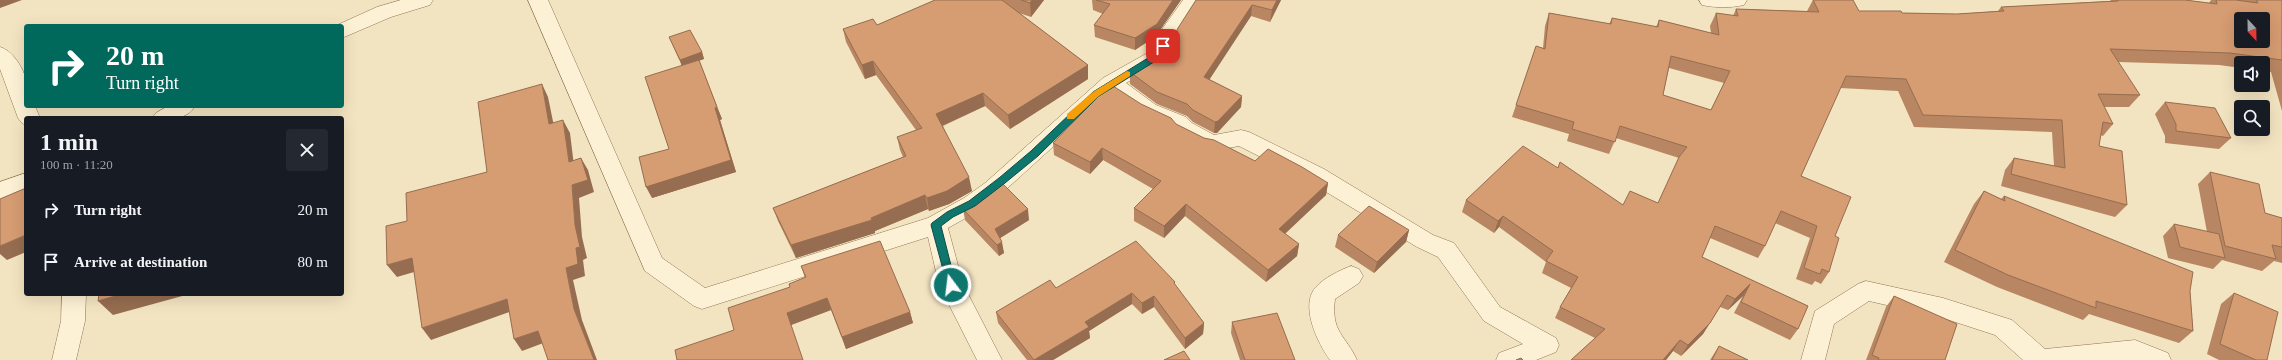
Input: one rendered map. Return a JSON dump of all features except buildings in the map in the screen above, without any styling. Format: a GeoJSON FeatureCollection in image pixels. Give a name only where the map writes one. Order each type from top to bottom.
{"type":"FeatureCollection","features":[{"type":"Feature","properties":{"kind":"street"},"geometry":{"type":"LineString","coordinates":[[344,30],[384,12],[424,0]]}},
{"type":"Feature","properties":{"kind":"street"},"geometry":{"type":"LineString","coordinates":[[538,0],[653,264],[702,299],[936,225],[950,214],[972,204],[1035,153],[1066,120],[1110,83],[1159,55],[1167,37],[1193,0]]}},
{"type":"Feature","properties":{"kind":"street"},"geometry":{"type":"LineString","coordinates":[[1709,0],[1737,0]]}},
{"type":"Feature","properties":{"kind":"street"},"geometry":{"type":"LineString","coordinates":[[0,54],[12,70],[24,104]]}},
{"type":"Feature","properties":{"kind":"street"},"geometry":{"type":"LineString","coordinates":[[1110,83],[1149,110],[1179,123],[1184,129],[1212,143],[1242,138],[1316,175],[1424,241],[1446,250],[1492,314],[1548,345],[1508,360]]}},
{"type":"Feature","properties":{"kind":"street"},"geometry":{"type":"LineString","coordinates":[[167,116],[181,108]]}},
{"type":"Feature","properties":{"kind":"street"},"geometry":{"type":"LineString","coordinates":[[0,191],[24,182]]}},
{"type":"Feature","properties":{"kind":"street"},"geometry":{"type":"LineString","coordinates":[[936,225],[951,285],[990,360]]}},
{"type":"Feature","properties":{"kind":"street"},"geometry":{"type":"LineString","coordinates":[[1345,360],[1330,342],[1321,313],[1324,294],[1351,276]]}},
{"type":"Feature","properties":{"kind":"street"},"geometry":{"type":"LineString","coordinates":[[1814,360],[1823,318],[1866,291],[1943,308],[2003,327],[2041,360],[2135,350],[2159,360]]}},
{"type":"Feature","properties":{"kind":"street"},"geometry":{"type":"LineString","coordinates":[[64,360],[73,321],[74,296]]}},
{"type":"Feature","properties":{"kind":"slow traffic"},"geometry":{"type":"LineString","coordinates":[[1071,117],[1110,83],[1127,74]]}},
{"type":"Feature","properties":{"kind":"route"},"geometry":{"type":"LineString","coordinates":[[951,285],[936,225],[950,214],[972,204],[1002,181],[1035,153],[1066,120],[1096,94],[1110,83],[1159,55],[1163,46]]}}]}
